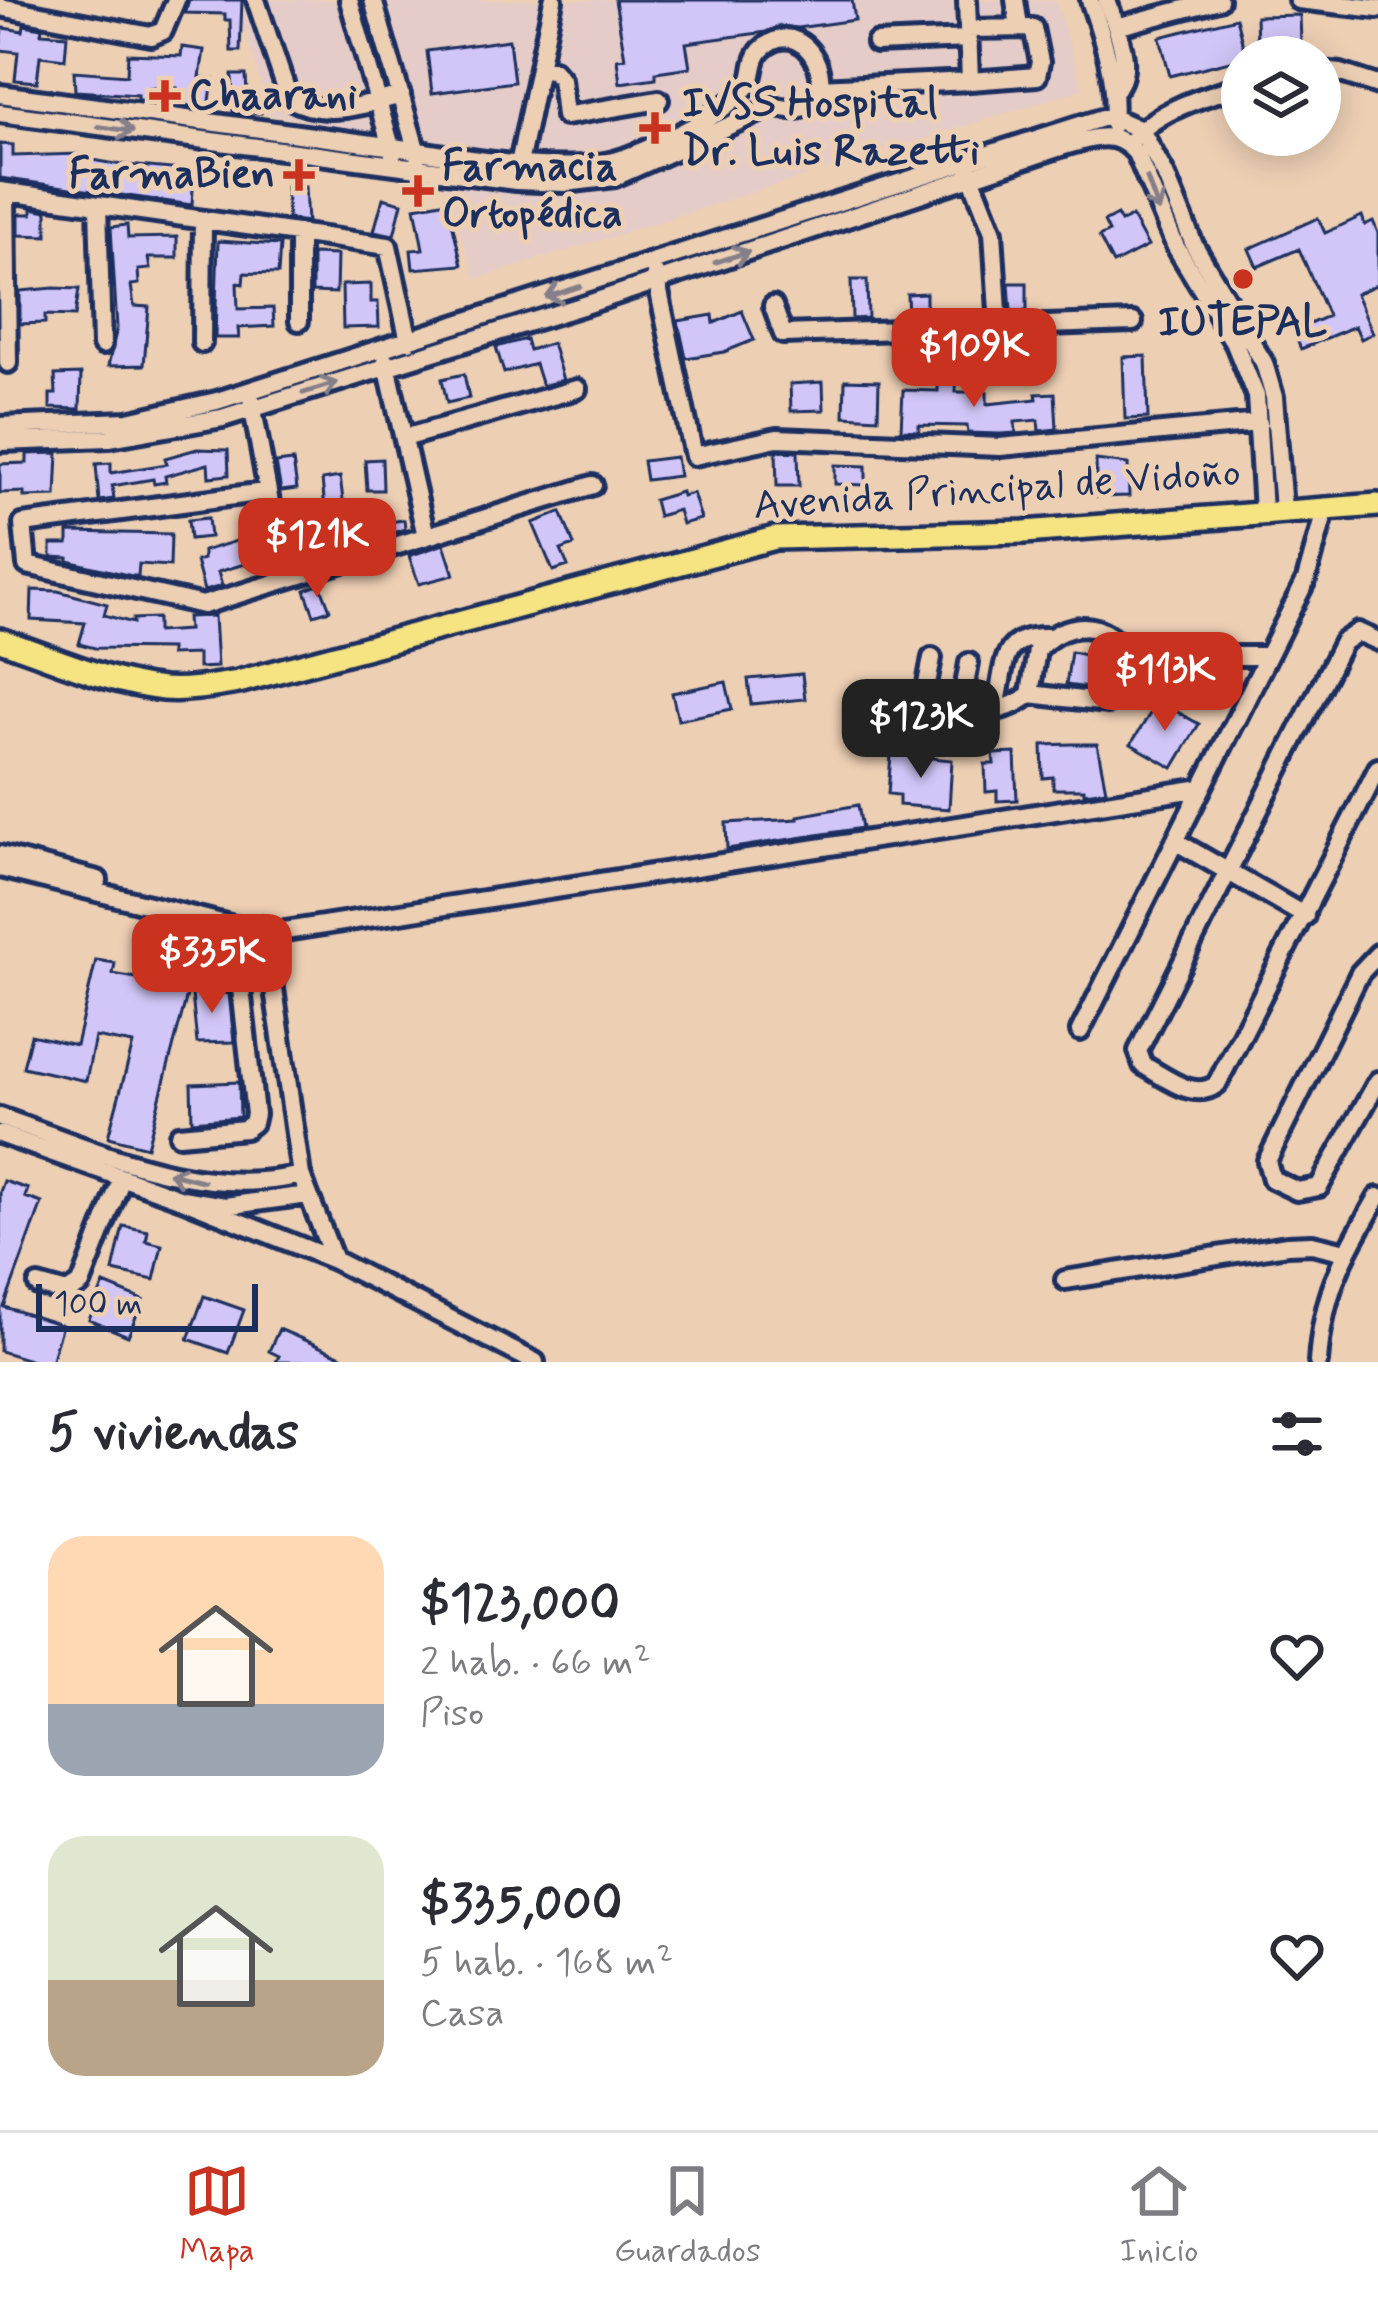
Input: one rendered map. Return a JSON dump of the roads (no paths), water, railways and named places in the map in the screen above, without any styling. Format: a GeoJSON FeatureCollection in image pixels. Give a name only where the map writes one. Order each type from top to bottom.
{"type":"FeatureCollection","features":[{"type":"Feature","properties":{"kind":"main road","name":"Avenida Principal de Vidoño"},"geometry":{"type":"LineString","coordinates":[[0,640],[137,684],[197,688],[238,682],[775,538],[1003,533],[1378,505]]}},
{"type":"Feature","properties":{"kind":"street"},"geometry":{"type":"LineString","coordinates":[[0,7],[151,36],[163,31],[176,0]]}},
{"type":"Feature","properties":{"kind":"street"},"geometry":{"type":"LineString","coordinates":[[256,0],[289,98],[327,109],[401,95]]}},
{"type":"Feature","properties":{"kind":"street"},"geometry":{"type":"LineString","coordinates":[[349,0],[393,156]]}},
{"type":"Feature","properties":{"kind":"street"},"geometry":{"type":"LineString","coordinates":[[373,0],[418,160]]}},
{"type":"Feature","properties":{"kind":"street"},"geometry":{"type":"LineString","coordinates":[[517,172],[553,0]]}},
{"type":"Feature","properties":{"kind":"street"},"geometry":{"type":"LineString","coordinates":[[967,0],[970,81]]}},
{"type":"Feature","properties":{"kind":"street"},"geometry":{"type":"LineString","coordinates":[[1015,0],[1019,27]]}},
{"type":"Feature","properties":{"kind":"street"},"geometry":{"type":"LineString","coordinates":[[1090,0],[1107,49],[1124,132],[1176,247],[1245,364],[1256,396],[1273,510]]}},
{"type":"Feature","properties":{"kind":"street"},"geometry":{"type":"LineString","coordinates":[[1107,0],[1125,73],[1114,91]]}},
{"type":"Feature","properties":{"kind":"street"},"geometry":{"type":"LineString","coordinates":[[1116,27],[1219,0]]}},
{"type":"Feature","properties":{"kind":"street"},"geometry":{"type":"LineString","coordinates":[[1298,0],[1378,9]]}},
{"type":"Feature","properties":{"kind":"street"},"geometry":{"type":"LineString","coordinates":[[819,88],[1037,76],[1033,28],[876,43]]}},
{"type":"Feature","properties":{"kind":"street"},"geometry":{"type":"LineString","coordinates":[[0,94],[565,183],[615,177],[773,106],[784,109],[805,104],[819,88],[821,66],[809,46],[786,38],[774,40],[756,56],[752,80],[728,104],[667,138],[601,164],[517,172]]}},
{"type":"Feature","properties":{"kind":"street"},"geometry":{"type":"LineString","coordinates":[[538,69],[553,70],[561,79],[565,116],[659,100]]}},
{"type":"Feature","properties":{"kind":"street"},"geometry":{"type":"LineString","coordinates":[[1341,73],[1378,85]]}},
{"type":"Feature","properties":{"kind":"street"},"geometry":{"type":"LineString","coordinates":[[0,442],[109,439],[161,432],[969,171],[1124,132],[1221,91]]}},
{"type":"Feature","properties":{"kind":"street"},"geometry":{"type":"LineString","coordinates":[[0,113],[393,156]]}},
{"type":"Feature","properties":{"kind":"street"},"geometry":{"type":"LineString","coordinates":[[1124,132],[1165,174],[1195,244],[1264,363],[1274,398],[1273,510]]}},
{"type":"Feature","properties":{"kind":"street"},"geometry":{"type":"LineString","coordinates":[[969,171],[994,232],[999,327]]}},
{"type":"Feature","properties":{"kind":"street"},"geometry":{"type":"LineString","coordinates":[[8,363],[3,192],[388,246],[409,341]]}},
{"type":"Feature","properties":{"kind":"street"},"geometry":{"type":"LineString","coordinates":[[98,205],[102,346]]}},
{"type":"Feature","properties":{"kind":"street"},"geometry":{"type":"LineString","coordinates":[[202,343],[203,220]]}},
{"type":"Feature","properties":{"kind":"street"},"geometry":{"type":"LineString","coordinates":[[299,233],[299,321]]}},
{"type":"Feature","properties":{"kind":"street"},"geometry":{"type":"LineString","coordinates":[[655,273],[694,456],[777,438],[1000,447],[1259,423]]}},
{"type":"Feature","properties":{"kind":"street"},"geometry":{"type":"LineString","coordinates":[[385,358],[409,341],[655,273]]}},
{"type":"Feature","properties":{"kind":"street"},"geometry":{"type":"LineString","coordinates":[[772,306],[784,334],[1133,322]]}},
{"type":"Feature","properties":{"kind":"street"},"geometry":{"type":"LineString","coordinates":[[385,358],[426,536]]}},
{"type":"Feature","properties":{"kind":"street"},"geometry":{"type":"LineString","coordinates":[[404,438],[577,389]]}},
{"type":"Feature","properties":{"kind":"street"},"geometry":{"type":"LineString","coordinates":[[0,426],[128,421],[251,400]]}},
{"type":"Feature","properties":{"kind":"street"},"geometry":{"type":"LineString","coordinates":[[251,400],[284,580]]}},
{"type":"Feature","properties":{"kind":"street"},"geometry":{"type":"LineString","coordinates":[[265,492],[23,524],[27,565],[203,605],[593,485]]}},
{"type":"Feature","properties":{"kind":"street"},"geometry":{"type":"LineString","coordinates":[[1079,1031],[1306,580],[1326,507]]}},
{"type":"Feature","properties":{"kind":"street"},"geometry":{"type":"LineString","coordinates":[[996,707],[1011,645],[1020,638],[1096,629],[1110,636],[1138,666],[1149,667],[1182,656],[1268,656]]}},
{"type":"Feature","properties":{"kind":"street"},"geometry":{"type":"LineString","coordinates":[[1378,641],[1358,632],[1346,638],[1138,1051],[1143,1065],[1199,1093],[1217,1084],[1378,768]]}},
{"type":"Feature","properties":{"kind":"street"},"geometry":{"type":"LineString","coordinates":[[862,722],[889,712],[981,713],[1023,700],[1030,694],[1036,650],[1048,638]]}},
{"type":"Feature","properties":{"kind":"street"},"geometry":{"type":"LineString","coordinates":[[922,710],[932,658]]}},
{"type":"Feature","properties":{"kind":"street"},"geometry":{"type":"LineString","coordinates":[[960,713],[969,663]]}},
{"type":"Feature","properties":{"kind":"street"},"geometry":{"type":"LineString","coordinates":[[1030,694],[1108,703],[1138,666]]}},
{"type":"Feature","properties":{"kind":"street"},"geometry":{"type":"LineString","coordinates":[[0,868],[266,934],[1202,788]]}},
{"type":"Feature","properties":{"kind":"street"},"geometry":{"type":"LineString","coordinates":[[1175,841],[1305,916]]}},
{"type":"Feature","properties":{"kind":"street"},"geometry":{"type":"LineString","coordinates":[[0,855],[254,920],[266,934],[301,1175],[334,1260]]}},
{"type":"Feature","properties":{"kind":"street"},"geometry":{"type":"LineString","coordinates":[[179,1135],[245,1129],[253,1123],[234,926]]}},
{"type":"Feature","properties":{"kind":"street"},"geometry":{"type":"LineString","coordinates":[[1377,957],[1365,964],[1352,986],[1289,1111],[1267,1162],[1272,1179],[1304,1192],[1322,1184],[1378,1081]]}},
{"type":"Feature","properties":{"kind":"street"},"geometry":{"type":"LineString","coordinates":[[0,1117],[188,1179],[244,1183],[301,1175]]}},
{"type":"Feature","properties":{"kind":"street"},"geometry":{"type":"LineString","coordinates":[[0,1133],[334,1260],[535,1362]]}},
{"type":"Feature","properties":{"kind":"street"},"geometry":{"type":"LineString","coordinates":[[38,1285],[67,1293],[81,1284],[122,1178]]}},
{"type":"Feature","properties":{"kind":"street"},"geometry":{"type":"LineString","coordinates":[[182,1199],[225,1206],[308,1195]]}},
{"type":"Feature","properties":{"kind":"street"},"geometry":{"type":"LineString","coordinates":[[1318,1362],[1327,1296],[1378,1197]]}},
{"type":"Feature","properties":{"kind":"street"},"geometry":{"type":"LineString","coordinates":[[1066,1280],[1287,1245],[1312,1244],[1346,1252]]}},
{"type":"Feature","properties":{"kind":"place","name":"Chaarani"},"geometry":{"type":"Point","coordinates":[165,96]}},
{"type":"Feature","properties":{"kind":"place","name":"IVSS Hospital Dr. Luis Razetti"},"geometry":{"type":"Point","coordinates":[655,128]}},
{"type":"Feature","properties":{"kind":"place","name":"FarmaBien"},"geometry":{"type":"Point","coordinates":[299,175]}},
{"type":"Feature","properties":{"kind":"place","name":"Farmacia Ortopédica"},"geometry":{"type":"Point","coordinates":[418,191]}},
{"type":"Feature","properties":{"kind":"place","name":"IUTEPAL"},"geometry":{"type":"Point","coordinates":[1243,279]}}]}
